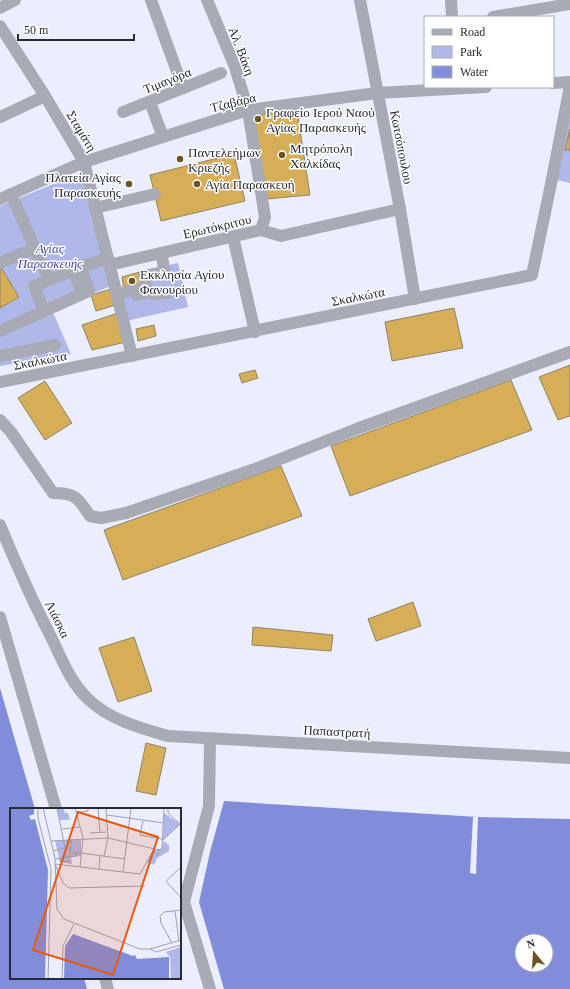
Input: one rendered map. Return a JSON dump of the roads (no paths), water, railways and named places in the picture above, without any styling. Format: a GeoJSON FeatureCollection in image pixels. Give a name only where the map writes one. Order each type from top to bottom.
{"type":"FeatureCollection","features":[{"type":"Feature","properties":{"kind":"street"},"geometry":{"type":"LineString","coordinates":[[0,8],[16,0]]}},
{"type":"Feature","properties":{"kind":"street"},"geometry":{"type":"LineString","coordinates":[[151,0],[183,88]]}},
{"type":"Feature","properties":{"kind":"street","name":"Αλ. Βάκη"},"geometry":{"type":"LineString","coordinates":[[207,0],[235,67],[248,110],[265,217],[261,230]]}},
{"type":"Feature","properties":{"kind":"street","name":"Κωτσόπουλου"},"geometry":{"type":"LineString","coordinates":[[360,0],[400,209],[415,299]]}},
{"type":"Feature","properties":{"kind":"street"},"geometry":{"type":"LineString","coordinates":[[450,0],[452,16]]}},
{"type":"Feature","properties":{"kind":"street"},"geometry":{"type":"LineString","coordinates":[[498,16],[570,4]]}},
{"type":"Feature","properties":{"kind":"street","name":"Σταμάτη"},"geometry":{"type":"LineString","coordinates":[[0,26],[45,96],[84,162],[132,356]]}},
{"type":"Feature","properties":{"kind":"street","name":"Τιμαγόρα"},"geometry":{"type":"LineString","coordinates":[[123,112],[221,73]]}},
{"type":"Feature","properties":{"kind":"street"},"geometry":{"type":"LineString","coordinates":[[554,83],[570,82]]}},
{"type":"Feature","properties":{"kind":"street","name":"Σκαλκώτα"},"geometry":{"type":"LineString","coordinates":[[0,382],[255,332],[532,275],[569,100],[570,86]]}},
{"type":"Feature","properties":{"kind":"street","name":"Τζαβάρα"},"geometry":{"type":"LineString","coordinates":[[5,196],[84,162],[248,110],[377,93],[468,88]]}},
{"type":"Feature","properties":{"kind":"street"},"geometry":{"type":"LineString","coordinates":[[0,117],[45,96]]}},
{"type":"Feature","properties":{"kind":"street"},"geometry":{"type":"LineString","coordinates":[[150,102],[163,136]]}},
{"type":"Feature","properties":{"kind":"street"},"geometry":{"type":"LineString","coordinates":[[96,208],[154,194]]}},
{"type":"Feature","properties":{"kind":"street"},"geometry":{"type":"LineString","coordinates":[[5,196],[35,248],[49,280]]}},
{"type":"Feature","properties":{"kind":"street","name":"Ερωτόκριτου"},"geometry":{"type":"LineString","coordinates":[[82,294],[89,291],[81,267],[161,254],[261,230],[281,236],[400,209]]}},
{"type":"Feature","properties":{"kind":"street"},"geometry":{"type":"LineString","coordinates":[[233,237],[255,332]]}},
{"type":"Feature","properties":{"kind":"street"},"geometry":{"type":"LineString","coordinates":[[0,263],[35,248]]}},
{"type":"Feature","properties":{"kind":"street"},"geometry":{"type":"LineString","coordinates":[[117,297],[148,292],[154,294],[168,291],[161,254]]}},
{"type":"Feature","properties":{"kind":"street"},"geometry":{"type":"LineString","coordinates":[[0,332],[82,294],[74,270],[34,286],[44,311]]}},
{"type":"Feature","properties":{"kind":"street"},"geometry":{"type":"LineString","coordinates":[[117,297],[146,287],[144,276],[164,272]]}},
{"type":"Feature","properties":{"kind":"street"},"geometry":{"type":"LineString","coordinates":[[0,356],[55,345]]}},
{"type":"Feature","properties":{"kind":"street"},"geometry":{"type":"LineString","coordinates":[[0,420],[11,432],[53,493],[66,493],[76,496],[90,516],[101,518],[126,513],[255,469],[359,428],[570,352]]}},
{"type":"Feature","properties":{"kind":"street","name":"Λιάσκα"},"geometry":{"type":"LineString","coordinates":[[0,525],[41,617],[70,675],[88,699],[107,713]]}},
{"type":"Feature","properties":{"kind":"street"},"geometry":{"type":"LineString","coordinates":[[0,618],[56,808]]}},
{"type":"Feature","properties":{"kind":"street","name":"Παπαστρατή"},"geometry":{"type":"LineString","coordinates":[[107,713],[134,727],[168,736],[570,758]]}},
{"type":"Feature","properties":{"kind":"street"},"geometry":{"type":"LineString","coordinates":[[210,739],[209,806],[184,902],[210,989]]}},
{"type":"Feature","properties":{"kind":"street"},"geometry":{"type":"LineString","coordinates":[[105,979],[108,989]]}},
{"type":"Feature","properties":{"kind":"water"},"geometry":{"type":"Polygon","coordinates":[[[0,688],[35,808],[10,808],[10,979],[84,979],[87,989],[0,989],[0,688]]]}},
{"type":"Feature","properties":{"kind":"water"},"geometry":{"type":"Polygon","coordinates":[[[224,801],[478,817],[570,819],[570,989],[224,989],[199,902],[210,852],[224,801]]]}},
{"type":"Feature","properties":{"kind":"place","name":"Γραφείο Ιερού Ναού Αγίας Παρασκευής"},"geometry":{"type":"Point","coordinates":[258,119]}},
{"type":"Feature","properties":{"kind":"place","name":"Μητρόπολη Χαλκίδας"},"geometry":{"type":"Point","coordinates":[282,155]}},
{"type":"Feature","properties":{"kind":"place","name":"Παντελεήμων Κριεζής"},"geometry":{"type":"Point","coordinates":[180,159]}},
{"type":"Feature","properties":{"kind":"place","name":"Πλατεία Αγίας Παρασκευής"},"geometry":{"type":"Point","coordinates":[129,184]}},
{"type":"Feature","properties":{"kind":"place","name":"Αγία Παρασκευή"},"geometry":{"type":"Point","coordinates":[197,184]}},
{"type":"Feature","properties":{"kind":"place","name":"Εκκλησία Αγίου Φανουρίου"},"geometry":{"type":"Point","coordinates":[132,281]}},
{"type":"Feature","properties":{"kind":"park label","name":"Αγίας Παρασκευής"},"geometry":{"type":"Point","coordinates":[50,256]}}]}
